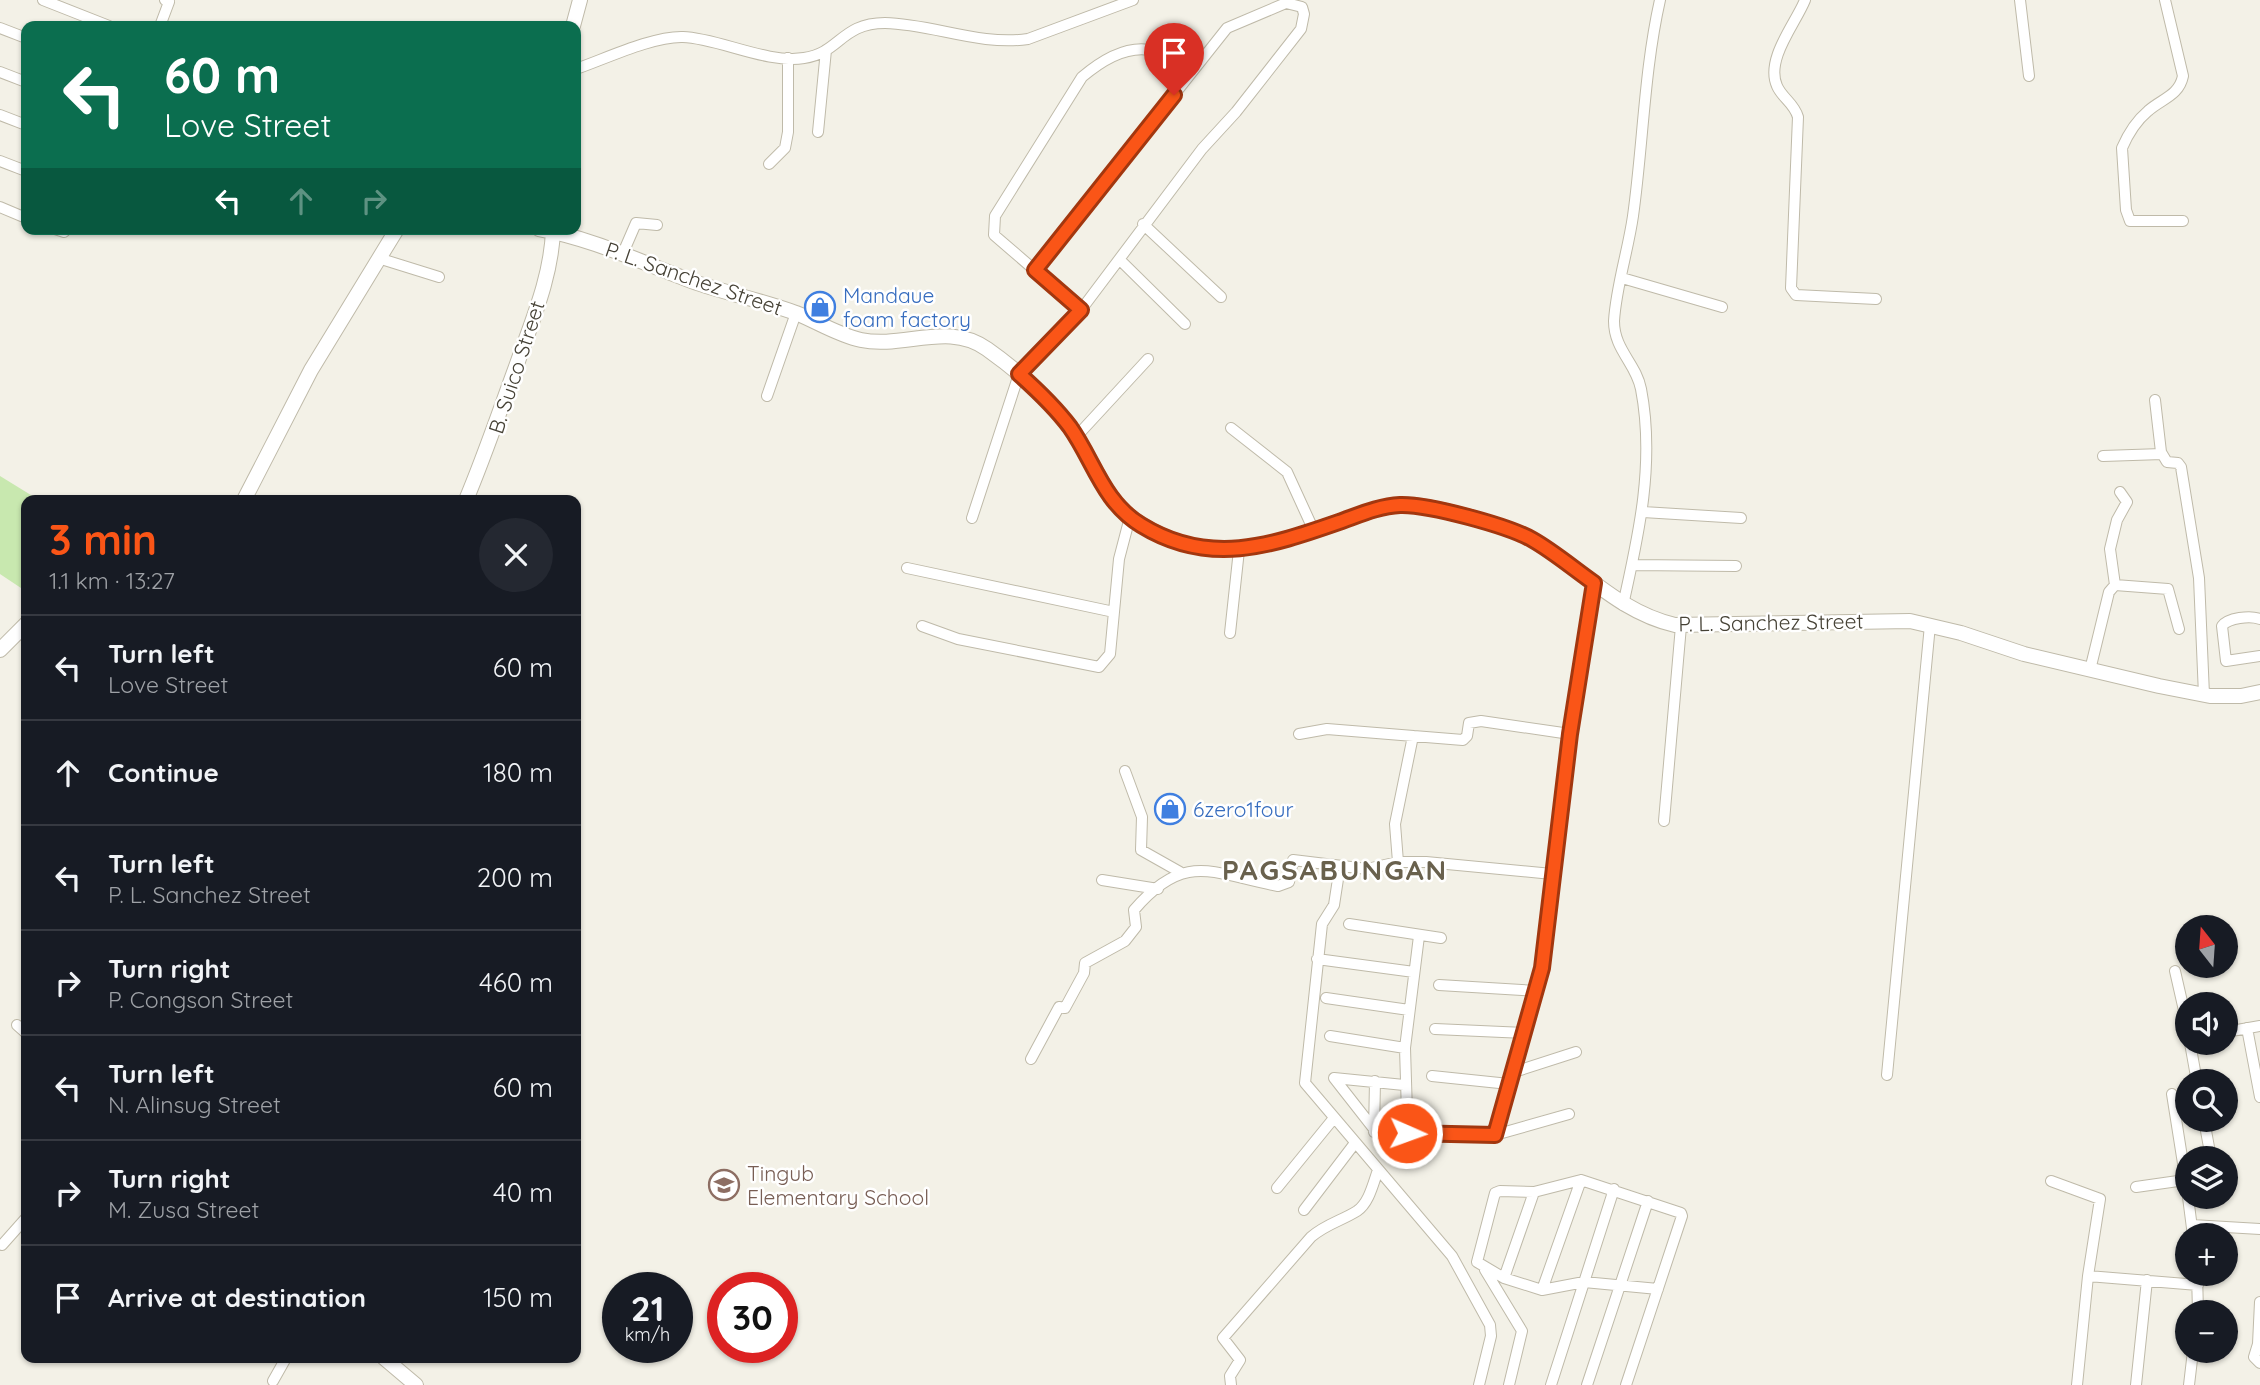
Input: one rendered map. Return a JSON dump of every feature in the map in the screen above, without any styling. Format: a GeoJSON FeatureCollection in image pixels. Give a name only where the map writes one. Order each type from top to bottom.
{"type":"FeatureCollection","features":[{"type":"Feature","properties":{"kind":"street"},"geometry":{"type":"LineString","coordinates":[[43,0],[96,21]]}},
{"type":"Feature","properties":{"kind":"street"},"geometry":{"type":"LineString","coordinates":[[574,21],[580,0]]}},
{"type":"Feature","properties":{"kind":"street"},"geometry":{"type":"LineString","coordinates":[[581,67],[664,40],[684,37],[788,58],[808,58],[826,50],[853,28],[867,24],[888,23],[964,37],[1012,41],[1028,39],[1133,0]]}},
{"type":"Feature","properties":{"kind":"street"},"geometry":{"type":"LineString","coordinates":[[1623,605],[1643,512],[1645,470],[1641,390],[1637,376],[1622,355],[1615,338],[1614,320],[1660,0]]}},
{"type":"Feature","properties":{"kind":"street"},"geometry":{"type":"LineString","coordinates":[[1805,0],[1784,39],[1776,81],[1777,88],[1795,106],[1798,117],[1791,288],[1796,295],[1876,299]]}},
{"type":"Feature","properties":{"kind":"street"},"geometry":{"type":"LineString","coordinates":[[2020,0],[2029,76]]}},
{"type":"Feature","properties":{"kind":"street"},"geometry":{"type":"LineString","coordinates":[[2165,0],[2183,76],[2175,93],[2146,113],[2122,148],[2126,210],[2130,222],[2183,221]]}},
{"type":"Feature","properties":{"kind":"street"},"geometry":{"type":"LineString","coordinates":[[161,21],[167,1]]}},
{"type":"Feature","properties":{"kind":"street"},"geometry":{"type":"LineString","coordinates":[[972,518],[1019,374],[1081,310],[1120,260],[1143,224],[1301,29],[1304,14],[1302,7],[1286,3],[1227,28],[1035,270]]}},
{"type":"Feature","properties":{"kind":"street"},"geometry":{"type":"LineString","coordinates":[[0,28],[21,36]]}},
{"type":"Feature","properties":{"kind":"street"},"geometry":{"type":"LineString","coordinates":[[818,132],[826,50]]}},
{"type":"Feature","properties":{"kind":"street"},"geometry":{"type":"LineString","coordinates":[[1081,310],[994,235],[995,216],[1082,77],[1111,56],[1149,51],[1160,53],[1186,79]]}},
{"type":"Feature","properties":{"kind":"street"},"geometry":{"type":"LineString","coordinates":[[769,164],[785,148],[788,132],[788,58]]}},
{"type":"Feature","properties":{"kind":"street"},"geometry":{"type":"LineString","coordinates":[[0,72],[21,80]]}},
{"type":"Feature","properties":{"kind":"street"},"geometry":{"type":"LineString","coordinates":[[0,115],[21,123]]}},
{"type":"Feature","properties":{"kind":"street"},"geometry":{"type":"LineString","coordinates":[[0,161],[21,169]]}},
{"type":"Feature","properties":{"kind":"street"},"geometry":{"type":"LineString","coordinates":[[0,207],[21,216]]}},
{"type":"Feature","properties":{"kind":"street"},"geometry":{"type":"LineString","coordinates":[[624,253],[636,223],[657,225]]}},
{"type":"Feature","properties":{"kind":"street"},"geometry":{"type":"LineString","coordinates":[[1143,224],[1221,297]]}},
{"type":"Feature","properties":{"kind":"street"},"geometry":{"type":"LineString","coordinates":[[247,495],[311,370],[393,235]]}},
{"type":"Feature","properties":{"kind":"street","name":"B. Suico Street"},"geometry":{"type":"LineString","coordinates":[[468,495],[493,439],[549,268],[548,235]]}},
{"type":"Feature","properties":{"kind":"street","name":"P. L. Sanchez Street"},"geometry":{"type":"LineString","coordinates":[[565,235],[624,253],[699,284],[796,313],[847,336],[869,341],[961,337],[986,348],[1042,394],[1076,437],[1103,488],[1130,517],[1171,539],[1209,548],[1239,550],[1269,545],[1380,508],[1412,505],[1522,534],[1623,605],[1649,619],[1681,625],[1910,621],[2024,654],[2204,695],[2241,696],[2260,692]]}},
{"type":"Feature","properties":{"kind":"street"},"geometry":{"type":"LineString","coordinates":[[378,258],[439,277]]}},
{"type":"Feature","properties":{"kind":"street"},"geometry":{"type":"LineString","coordinates":[[1120,260],[1185,324]]}},
{"type":"Feature","properties":{"kind":"street"},"geometry":{"type":"LineString","coordinates":[[1622,278],[1722,307]]}},
{"type":"Feature","properties":{"kind":"street"},"geometry":{"type":"LineString","coordinates":[[767,396],[796,313]]}},
{"type":"Feature","properties":{"kind":"street"},"geometry":{"type":"LineString","coordinates":[[1076,437],[1148,359]]}},
{"type":"Feature","properties":{"kind":"street"},"geometry":{"type":"LineString","coordinates":[[2155,400],[2162,454],[2166,462],[2178,463],[2181,467],[2200,591],[2204,695]]}},
{"type":"Feature","properties":{"kind":"street"},"geometry":{"type":"LineString","coordinates":[[1231,428],[1287,472],[1314,531]]}},
{"type":"Feature","properties":{"kind":"street"},"geometry":{"type":"LineString","coordinates":[[2103,456],[2162,454]]}},
{"type":"Feature","properties":{"kind":"street"},"geometry":{"type":"LineString","coordinates":[[2090,670],[2109,592],[2115,585],[2110,549],[2117,520],[2127,502],[2120,492]]}},
{"type":"Feature","properties":{"kind":"street"},"geometry":{"type":"LineString","coordinates":[[1643,512],[1741,518]]}},
{"type":"Feature","properties":{"kind":"street"},"geometry":{"type":"LineString","coordinates":[[922,626],[958,639],[1099,667],[1110,654],[1119,559],[1130,517]]}},
{"type":"Feature","properties":{"kind":"street"},"geometry":{"type":"LineString","coordinates":[[1230,633],[1239,550]]}},
{"type":"Feature","properties":{"kind":"street"},"geometry":{"type":"LineString","coordinates":[[1632,565],[1736,566]]}},
{"type":"Feature","properties":{"kind":"street"},"geometry":{"type":"LineString","coordinates":[[906,568],[1114,612]]}},
{"type":"Feature","properties":{"kind":"street"},"geometry":{"type":"LineString","coordinates":[[1495,1135],[1538,991],[1570,734],[1594,583]]}},
{"type":"Feature","properties":{"kind":"street"},"geometry":{"type":"LineString","coordinates":[[2115,585],[2168,589],[2179,629]]}},
{"type":"Feature","properties":{"kind":"street"},"geometry":{"type":"LineString","coordinates":[[2260,619],[2255,617],[2226,621],[2222,626],[2226,661],[2260,656]]}},
{"type":"Feature","properties":{"kind":"street"},"geometry":{"type":"LineString","coordinates":[[1664,821],[1681,625]]}},
{"type":"Feature","properties":{"kind":"street"},"geometry":{"type":"LineString","coordinates":[[1887,1075],[1930,625]]}},
{"type":"Feature","properties":{"kind":"street"},"geometry":{"type":"LineString","coordinates":[[0,650],[21,629]]}},
{"type":"Feature","properties":{"kind":"street"},"geometry":{"type":"LineString","coordinates":[[1299,734],[1327,729],[1464,740],[1468,724],[1481,721],[1570,734]]}},
{"type":"Feature","properties":{"kind":"street"},"geometry":{"type":"LineString","coordinates":[[1398,862],[1395,824],[1413,736]]}},
{"type":"Feature","properties":{"kind":"street"},"geometry":{"type":"LineString","coordinates":[[1125,771],[1142,817],[1141,849],[1180,872]]}},
{"type":"Feature","properties":{"kind":"street"},"geometry":{"type":"LineString","coordinates":[[1031,1059],[1059,1007],[1065,1008],[1084,973],[1084,963],[1125,941],[1136,927],[1134,910],[1180,872],[1201,870],[1278,886],[1289,882],[1293,860],[1367,869],[1398,862],[1552,874]]}},
{"type":"Feature","properties":{"kind":"street"},"geometry":{"type":"LineString","coordinates":[[1340,866],[1334,905],[1322,924],[1303,1079],[1452,1256],[1490,1325],[1492,1336],[1479,1385]]}},
{"type":"Feature","properties":{"kind":"street"},"geometry":{"type":"LineString","coordinates":[[1102,880],[1158,889]]}},
{"type":"Feature","properties":{"kind":"street"},"geometry":{"type":"LineString","coordinates":[[1349,924],[1441,938]]}},
{"type":"Feature","properties":{"kind":"street"},"geometry":{"type":"LineString","coordinates":[[1404,1085],[1335,1077],[1374,1132],[1388,1142],[1408,1146],[1404,1085],[1405,1048],[1419,936]]}},
{"type":"Feature","properties":{"kind":"street"},"geometry":{"type":"LineString","coordinates":[[1317,959],[1414,972]]}},
{"type":"Feature","properties":{"kind":"street"},"geometry":{"type":"LineString","coordinates":[[1439,985],[1538,991]]}},
{"type":"Feature","properties":{"kind":"street"},"geometry":{"type":"LineString","coordinates":[[1326,998],[1409,1010]]}},
{"type":"Feature","properties":{"kind":"street"},"geometry":{"type":"LineString","coordinates":[[2238,1030],[2260,1026]]}},
{"type":"Feature","properties":{"kind":"street"},"geometry":{"type":"LineString","coordinates":[[2247,1028],[2260,1097]]}},
{"type":"Feature","properties":{"kind":"street"},"geometry":{"type":"LineString","coordinates":[[1435,1029],[1525,1033]]}},
{"type":"Feature","properties":{"kind":"street"},"geometry":{"type":"LineString","coordinates":[[1330,1036],[1405,1048]]}},
{"type":"Feature","properties":{"kind":"street"},"geometry":{"type":"LineString","coordinates":[[1514,1072],[1576,1052]]}},
{"type":"Feature","properties":{"kind":"street"},"geometry":{"type":"LineString","coordinates":[[1432,1076],[1509,1084]]}},
{"type":"Feature","properties":{"kind":"street"},"geometry":{"type":"LineString","coordinates":[[1374,1132],[1375,1081]]}},
{"type":"Feature","properties":{"kind":"street"},"geometry":{"type":"LineString","coordinates":[[2172,1094],[2180,1146]]}},
{"type":"Feature","properties":{"kind":"street"},"geometry":{"type":"LineString","coordinates":[[1407,1133],[1495,1135],[1569,1114]]}},
{"type":"Feature","properties":{"kind":"street"},"geometry":{"type":"LineString","coordinates":[[1277,1188],[1334,1118]]}},
{"type":"Feature","properties":{"kind":"street"},"geometry":{"type":"LineString","coordinates":[[1304,1210],[1355,1143]]}},
{"type":"Feature","properties":{"kind":"street"},"geometry":{"type":"LineString","coordinates":[[1231,1385],[1230,1376],[1240,1360],[1223,1338],[1311,1237],[1326,1224],[1358,1210],[1371,1191],[1378,1170]]}},
{"type":"Feature","properties":{"kind":"street"},"geometry":{"type":"LineString","coordinates":[[1542,1290],[1581,1180]]}},
{"type":"Feature","properties":{"kind":"street"},"geometry":{"type":"LineString","coordinates":[[1509,1385],[1522,1331],[1481,1266],[1495,1193],[1534,1192],[1581,1180],[1679,1210],[1682,1216],[1626,1385]]}},
{"type":"Feature","properties":{"kind":"street"},"geometry":{"type":"LineString","coordinates":[[2051,1181],[2100,1199],[2088,1276],[2077,1385]]}},
{"type":"Feature","properties":{"kind":"street"},"geometry":{"type":"LineString","coordinates":[[2136,1187],[2175,1181]]}},
{"type":"Feature","properties":{"kind":"street"},"geometry":{"type":"LineString","coordinates":[[1551,1385],[1614,1189]]}},
{"type":"Feature","properties":{"kind":"street"},"geometry":{"type":"LineString","coordinates":[[1504,1278],[1534,1192]]}},
{"type":"Feature","properties":{"kind":"street"},"geometry":{"type":"LineString","coordinates":[[1587,1385],[1647,1201]]}},
{"type":"Feature","properties":{"kind":"street"},"geometry":{"type":"LineString","coordinates":[[2,1245],[21,1224]]}},
{"type":"Feature","properties":{"kind":"street"},"geometry":{"type":"LineString","coordinates":[[2238,1229],[2260,1229]]}},
{"type":"Feature","properties":{"kind":"street"},"geometry":{"type":"LineString","coordinates":[[1481,1266],[1504,1278],[1542,1290],[1584,1282],[1658,1289]]}},
{"type":"Feature","properties":{"kind":"street"},"geometry":{"type":"LineString","coordinates":[[2088,1276],[2175,1280]]}},
{"type":"Feature","properties":{"kind":"street"},"geometry":{"type":"LineString","coordinates":[[2136,1385],[2147,1280]]}},
{"type":"Feature","properties":{"kind":"street"},"geometry":{"type":"LineString","coordinates":[[2260,1301],[2258,1344],[2254,1349],[2254,1357],[2260,1363]]}},
{"type":"Feature","properties":{"kind":"street"},"geometry":{"type":"LineString","coordinates":[[273,1381],[283,1363]]}},
{"type":"Feature","properties":{"kind":"street"},"geometry":{"type":"LineString","coordinates":[[390,1363],[416,1385]]}},
{"type":"Feature","properties":{"kind":"street"},"geometry":{"type":"LineString","coordinates":[[2189,1385],[2192,1363]]}},
{"type":"Feature","properties":{"kind":"green space"},"geometry":{"type":"Polygon","coordinates":[[[0,476],[31,495],[21,495],[21,588],[0,574],[0,476]]]}},
{"type":"Feature","properties":{"kind":"place","name":"Mandaue foam factory"},"geometry":{"type":"Point","coordinates":[820,307]}},
{"type":"Feature","properties":{"kind":"place","name":"6zero1four"},"geometry":{"type":"Point","coordinates":[1170,809]}},
{"type":"Feature","properties":{"kind":"place","name":"Tingub Elementary School"},"geometry":{"type":"Point","coordinates":[724,1185]}},
{"type":"Feature","properties":{"kind":"district","name":"PAGSABUNGAN"},"geometry":{"type":"Point","coordinates":[1335,869]}},
{"type":"Feature","properties":{"kind":"route"},"geometry":{"type":"LineString","coordinates":[[1174,95],[1035,270],[1081,310],[1019,374],[1042,394],[1069,426],[1103,488],[1114,502],[1140,524],[1171,539],[1209,548],[1239,550],[1269,545],[1380,508],[1412,505],[1522,534],[1594,583],[1570,734],[1542,968],[1537,995],[1495,1135],[1407,1133]]}}]}
